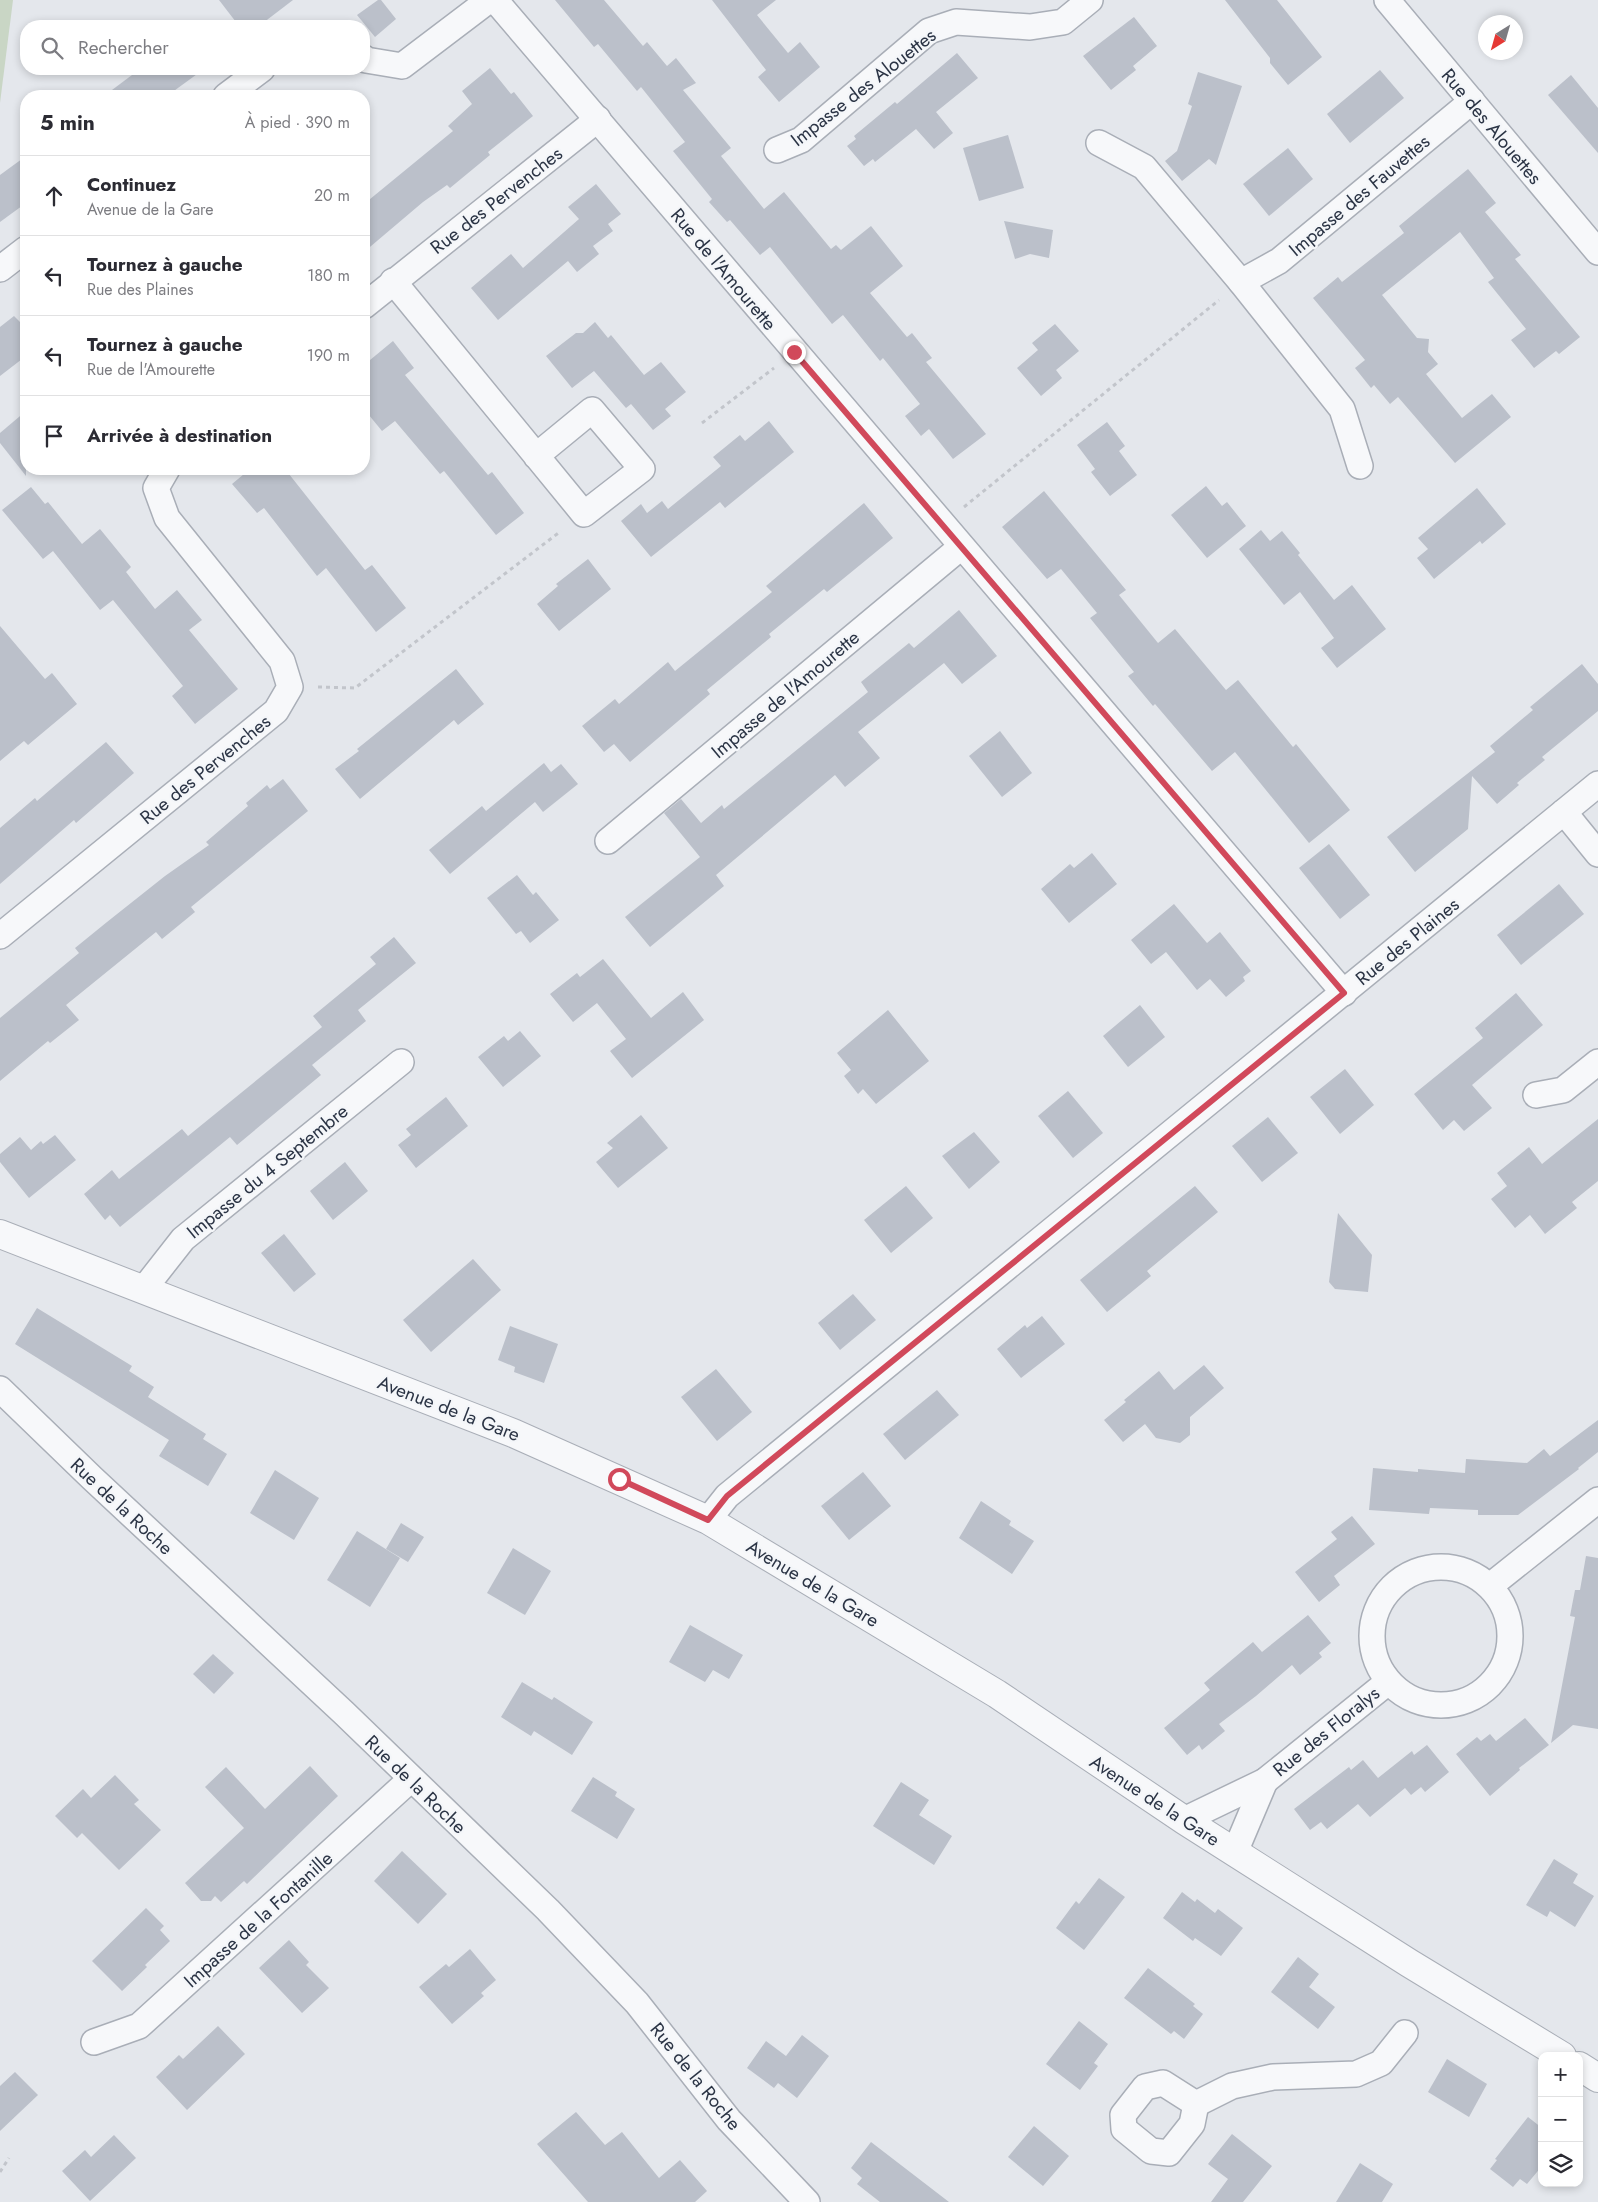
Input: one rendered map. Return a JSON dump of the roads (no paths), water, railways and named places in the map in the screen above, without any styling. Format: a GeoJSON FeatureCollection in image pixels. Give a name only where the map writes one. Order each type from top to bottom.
{"type":"FeatureCollection","features":[{"type":"Feature","properties":{"kind":"street"},"geometry":{"type":"LineString","coordinates":[[370,61],[402,66],[489,0]]}},
{"type":"Feature","properties":{"kind":"street","name":"Rue de l'Amourette"},"geometry":{"type":"LineString","coordinates":[[495,0],[1344,993]]}},
{"type":"Feature","properties":{"kind":"street","name":"Impasse des Alouettes"},"geometry":{"type":"LineString","coordinates":[[777,150],[801,140],[930,31],[956,22],[1030,27],[1064,22],[1090,0]]}},
{"type":"Feature","properties":{"kind":"street","name":"Rue des Alouettes"},"geometry":{"type":"LineString","coordinates":[[1387,0],[1598,252]]}},
{"type":"Feature","properties":{"kind":"street"},"geometry":{"type":"LineString","coordinates":[[234,90],[254,75]]}},
{"type":"Feature","properties":{"kind":"street","name":"Impasse des Fauvettes"},"geometry":{"type":"LineString","coordinates":[[1241,282],[1279,261],[1472,101]]}},
{"type":"Feature","properties":{"kind":"street","name":"Rue des Pervenches"},"geometry":{"type":"LineString","coordinates":[[370,301],[598,119]]}},
{"type":"Feature","properties":{"kind":"street"},"geometry":{"type":"LineString","coordinates":[[1099,143],[1144,167],[1241,282],[1342,409],[1360,466]]}},
{"type":"Feature","properties":{"kind":"street"},"geometry":{"type":"LineString","coordinates":[[0,270],[20,254]]}},
{"type":"Feature","properties":{"kind":"street"},"geometry":{"type":"LineString","coordinates":[[393,281],[536,456],[584,514],[642,469],[592,410],[536,456]]}},
{"type":"Feature","properties":{"kind":"street","name":"Rue des Pervenches"},"geometry":{"type":"LineString","coordinates":[[1,932],[276,711],[290,687],[282,661],[167,518],[156,488],[164,475]]}},
{"type":"Feature","properties":{"kind":"street","name":"Impasse de l'Amourette"},"geometry":{"type":"LineString","coordinates":[[608,841],[961,547]]}},
{"type":"Feature","properties":{"kind":"street","name":"Rue des Plaines"},"geometry":{"type":"LineString","coordinates":[[708,1520],[735,1490],[1598,784]]}},
{"type":"Feature","properties":{"kind":"street"},"geometry":{"type":"LineString","coordinates":[[1564,812],[1598,854]]}},
{"type":"Feature","properties":{"kind":"street","name":"Impasse du 4 Septembre"},"geometry":{"type":"LineString","coordinates":[[143,1290],[183,1239],[401,1062]]}},
{"type":"Feature","properties":{"kind":"street"},"geometry":{"type":"LineString","coordinates":[[1536,1095],[1563,1090],[1598,1062]]}},
{"type":"Feature","properties":{"kind":"street","name":"Avenue de la Gare"},"geometry":{"type":"LineString","coordinates":[[0,1234],[514,1433],[708,1520],[996,1694],[1184,1820],[1416,1967],[1555,2052]]}},
{"type":"Feature","properties":{"kind":"street","name":"Rue de la Roche"},"geometry":{"type":"LineString","coordinates":[[0,1390],[344,1713],[548,1910],[637,2003],[729,2120],[807,2202]]}},
{"type":"Feature","properties":{"kind":"street"},"geometry":{"type":"LineString","coordinates":[[1490,1586],[1598,1500]]}},
{"type":"Feature","properties":{"kind":"street","name":"Rue des Floralys"},"geometry":{"type":"LineString","coordinates":[[1431,1567],[1452,1567],[1472,1574],[1490,1586],[1503,1604],[1510,1626],[1510,1648],[1502,1669],[1489,1687],[1470,1700],[1449,1705],[1426,1705],[1405,1696],[1388,1682],[1377,1664],[1371,1643],[1372,1622],[1380,1602],[1393,1585],[1410,1573],[1431,1567]]}},
{"type":"Feature","properties":{"kind":"street","name":"Rue des Floralys"},"geometry":{"type":"LineString","coordinates":[[1184,1820],[1265,1781],[1388,1682]]}},
{"type":"Feature","properties":{"kind":"street","name":"Impasse de la Fontanille"},"geometry":{"type":"LineString","coordinates":[[94,2042],[139,2026],[411,1779]]}},
{"type":"Feature","properties":{"kind":"street","name":"Rue des Floralys"},"geometry":{"type":"LineString","coordinates":[[1235,1852],[1265,1781]]}},
{"type":"Feature","properties":{"kind":"street"},"geometry":{"type":"LineString","coordinates":[[1196,2104],[1232,2086],[1273,2077],[1356,2074],[1381,2064],[1405,2033]]}},
{"type":"Feature","properties":{"kind":"street"},"geometry":{"type":"LineString","coordinates":[[1583,2069],[1598,2078]]}}]}
